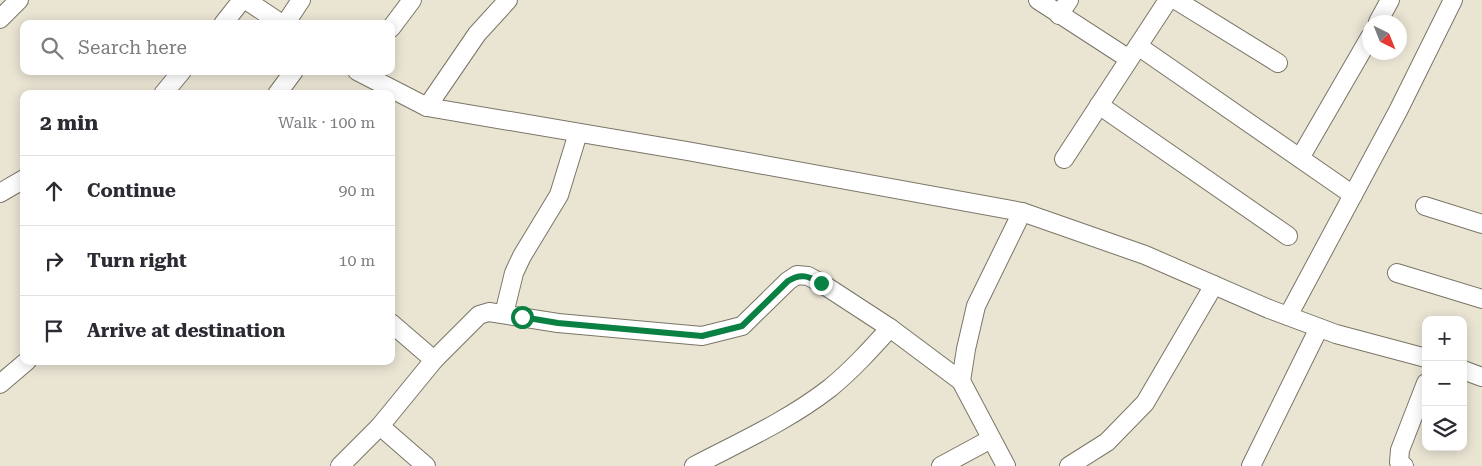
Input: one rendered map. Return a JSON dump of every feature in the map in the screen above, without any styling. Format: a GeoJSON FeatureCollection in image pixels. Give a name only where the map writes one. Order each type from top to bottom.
{"type":"FeatureCollection","features":[{"type":"Feature","properties":{"kind":"street"},"geometry":{"type":"LineString","coordinates":[[0,19],[19,0]]}},
{"type":"Feature","properties":{"kind":"street"},"geometry":{"type":"LineString","coordinates":[[226,20],[242,0]]}},
{"type":"Feature","properties":{"kind":"street"},"geometry":{"type":"LineString","coordinates":[[246,0],[278,20]]}},
{"type":"Feature","properties":{"kind":"street"},"geometry":{"type":"LineString","coordinates":[[287,20],[302,0]]}},
{"type":"Feature","properties":{"kind":"street"},"geometry":{"type":"LineString","coordinates":[[395,23],[412,0]]}},
{"type":"Feature","properties":{"kind":"street"},"geometry":{"type":"LineString","coordinates":[[427,106],[477,34],[508,0]]}},
{"type":"Feature","properties":{"kind":"street"},"geometry":{"type":"LineString","coordinates":[[1038,0],[1059,15],[1133,52],[1300,158],[1353,195]]}},
{"type":"Feature","properties":{"kind":"street"},"geometry":{"type":"LineString","coordinates":[[1059,15],[1069,0]]}},
{"type":"Feature","properties":{"kind":"street"},"geometry":{"type":"LineString","coordinates":[[1064,159],[1168,0]]}},
{"type":"Feature","properties":{"kind":"street"},"geometry":{"type":"LineString","coordinates":[[1176,0],[1278,63]]}},
{"type":"Feature","properties":{"kind":"street"},"geometry":{"type":"LineString","coordinates":[[1382,15],[1390,0]]}},
{"type":"Feature","properties":{"kind":"street"},"geometry":{"type":"LineString","coordinates":[[1288,316],[1398,111],[1453,0]]}},
{"type":"Feature","properties":{"kind":"street"},"geometry":{"type":"LineString","coordinates":[[1300,158],[1362,50]]}},
{"type":"Feature","properties":{"kind":"street"},"geometry":{"type":"LineString","coordinates":[[166,90],[179,75]]}},
{"type":"Feature","properties":{"kind":"street"},"geometry":{"type":"LineString","coordinates":[[280,90],[291,75]]}},
{"type":"Feature","properties":{"kind":"street"},"geometry":{"type":"LineString","coordinates":[[361,75],[371,87]]}},
{"type":"Feature","properties":{"kind":"street"},"geometry":{"type":"LineString","coordinates":[[395,95],[427,106],[697,152],[1022,212],[1145,255],[1319,328],[1422,357]]}},
{"type":"Feature","properties":{"kind":"street"},"geometry":{"type":"LineString","coordinates":[[1099,105],[1288,236]]}},
{"type":"Feature","properties":{"kind":"street"},"geometry":{"type":"LineString","coordinates":[[504,314],[514,273],[522,256],[559,195],[578,133]]}},
{"type":"Feature","properties":{"kind":"street"},"geometry":{"type":"LineString","coordinates":[[0,193],[20,181]]}},
{"type":"Feature","properties":{"kind":"street"},"geometry":{"type":"LineString","coordinates":[[1425,206],[1482,224]]}},
{"type":"Feature","properties":{"kind":"street"},"geometry":{"type":"LineString","coordinates":[[961,381],[976,306],[1022,212]]}},
{"type":"Feature","properties":{"kind":"street"},"geometry":{"type":"LineString","coordinates":[[1397,273],[1482,299]]}},
{"type":"Feature","properties":{"kind":"street"},"geometry":{"type":"LineString","coordinates":[[340,466],[380,426],[434,360],[479,315],[489,312],[558,323],[702,336],[742,326],[788,281],[797,275],[808,276],[821,283],[890,328],[961,381],[1006,466]]}},
{"type":"Feature","properties":{"kind":"street"},"geometry":{"type":"LineString","coordinates":[[1069,466],[1107,442],[1145,403],[1214,285]]}},
{"type":"Feature","properties":{"kind":"street"},"geometry":{"type":"LineString","coordinates":[[395,326],[434,360]]}},
{"type":"Feature","properties":{"kind":"street"},"geometry":{"type":"LineString","coordinates":[[694,466],[760,432],[809,403],[831,387],[890,328]]}},
{"type":"Feature","properties":{"kind":"street"},"geometry":{"type":"LineString","coordinates":[[1252,466],[1319,328]]}},
{"type":"Feature","properties":{"kind":"street"},"geometry":{"type":"LineString","coordinates":[[0,384],[21,365]]}},
{"type":"Feature","properties":{"kind":"street"},"geometry":{"type":"LineString","coordinates":[[1467,371],[1482,377]]}},
{"type":"Feature","properties":{"kind":"street"},"geometry":{"type":"LineString","coordinates":[[1404,466],[1399,462],[1400,450],[1422,393]]}},
{"type":"Feature","properties":{"kind":"street"},"geometry":{"type":"LineString","coordinates":[[380,426],[426,466]]}},
{"type":"Feature","properties":{"kind":"street"},"geometry":{"type":"LineString","coordinates":[[941,466],[991,439]]}},
{"type":"Feature","properties":{"kind":"route"},"geometry":{"type":"LineString","coordinates":[[522,317],[558,323],[702,336],[742,326],[788,281],[797,275],[808,276],[821,283]]}}]}
